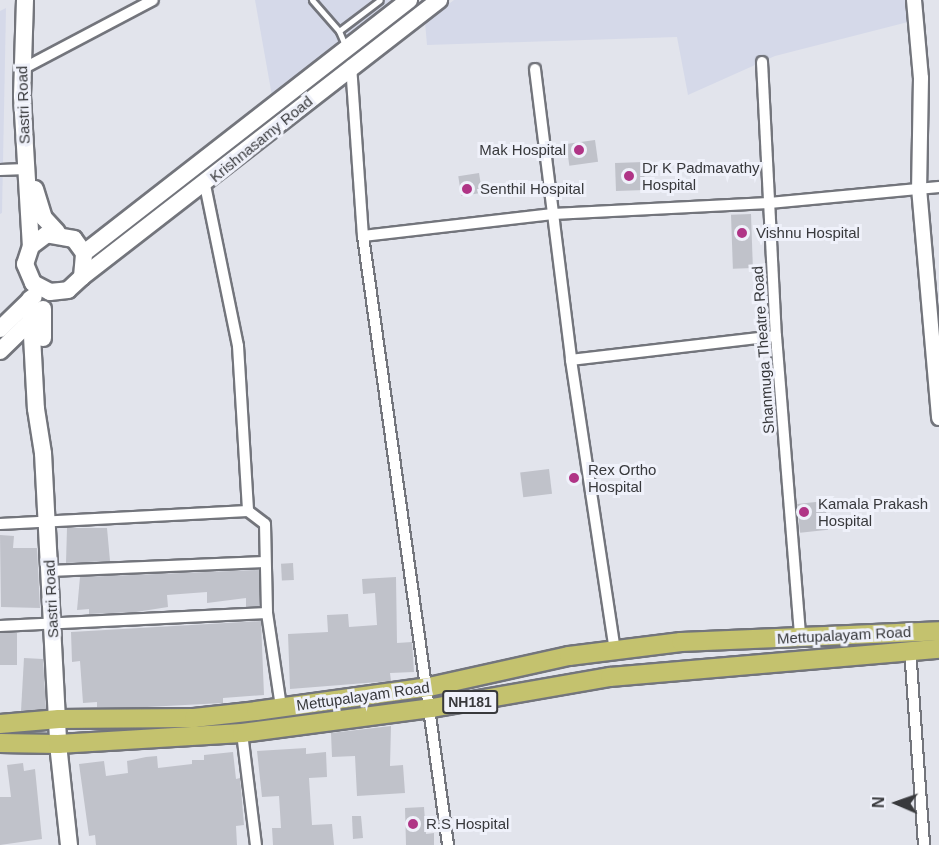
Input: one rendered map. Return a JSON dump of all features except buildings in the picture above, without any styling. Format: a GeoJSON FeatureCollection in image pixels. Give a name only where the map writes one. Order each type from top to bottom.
{"type":"FeatureCollection","features":[{"type":"Feature","properties":{"kind":"highway","name":"Mettupalayam Road"},"geometry":{"type":"LineString","coordinates":[[0,724],[59,719],[194,718],[429,687],[569,656],[681,642],[939,630]]}},
{"type":"Feature","properties":{"kind":"highway","name":"Mettupalayam Road"},"geometry":{"type":"LineString","coordinates":[[0,743],[58,744],[242,733],[432,708],[610,677],[939,649]]}},
{"type":"Feature","properties":{"kind":"main road","name":"Sastri Road"},"geometry":{"type":"LineString","coordinates":[[25,0],[22,86],[31,246]]}},
{"type":"Feature","properties":{"kind":"main road","name":"Sastri Road"},"geometry":{"type":"LineString","coordinates":[[33,0],[28,66],[36,201],[57,232]]}},
{"type":"Feature","properties":{"kind":"main road"},"geometry":{"type":"LineString","coordinates":[[84,253],[409,0]]}},
{"type":"Feature","properties":{"kind":"main road","name":"Krishnasamy Road"},"geometry":{"type":"LineString","coordinates":[[82,277],[205,185],[351,65],[439,0]]}},
{"type":"Feature","properties":{"kind":"main road"},"geometry":{"type":"LineString","coordinates":[[0,329],[36,304],[59,293],[82,277],[84,253],[74,238],[57,232],[38,238],[31,246],[25,264],[33,283],[36,304],[0,351]]}},
{"type":"Feature","properties":{"kind":"main road","name":"Sastri Road"},"geometry":{"type":"LineString","coordinates":[[36,304],[59,719],[58,744],[69,845]]}},
{"type":"Feature","properties":{"kind":"street"},"geometry":{"type":"LineString","coordinates":[[28,66],[153,0]]}},
{"type":"Feature","properties":{"kind":"street"},"geometry":{"type":"LineString","coordinates":[[914,0],[921,78],[920,188],[939,418]]}},
{"type":"Feature","properties":{"kind":"street","name":"Shanmuga Theatre Road"},"geometry":{"type":"LineString","coordinates":[[762,62],[776,336],[800,636]]}},
{"type":"Feature","properties":{"kind":"street"},"geometry":{"type":"LineString","coordinates":[[351,65],[363,236],[432,708],[448,845]]}},
{"type":"Feature","properties":{"kind":"street"},"geometry":{"type":"LineString","coordinates":[[535,69],[571,360],[615,651]]}},
{"type":"Feature","properties":{"kind":"street"},"geometry":{"type":"LineString","coordinates":[[0,170],[26,169]]}},
{"type":"Feature","properties":{"kind":"street"},"geometry":{"type":"LineString","coordinates":[[205,185],[238,346],[248,510]]}},
{"type":"Feature","properties":{"kind":"street"},"geometry":{"type":"LineString","coordinates":[[363,236],[553,214],[769,203],[939,187]]}},
{"type":"Feature","properties":{"kind":"street"},"geometry":{"type":"LineString","coordinates":[[571,360],[776,336]]}},
{"type":"Feature","properties":{"kind":"street"},"geometry":{"type":"LineString","coordinates":[[0,524],[248,510],[265,524],[267,613],[281,707]]}},
{"type":"Feature","properties":{"kind":"street"},"geometry":{"type":"LineString","coordinates":[[49,571],[266,562]]}},
{"type":"Feature","properties":{"kind":"street"},"geometry":{"type":"LineString","coordinates":[[0,626],[267,613]]}},
{"type":"Feature","properties":{"kind":"street"},"geometry":{"type":"LineString","coordinates":[[910,650],[924,845]]}},
{"type":"Feature","properties":{"kind":"street"},"geometry":{"type":"LineString","coordinates":[[242,733],[256,845]]}},
{"type":"Feature","properties":{"kind":"lane"},"geometry":{"type":"LineString","coordinates":[[312,0],[339,31],[346,47]]}},
{"type":"Feature","properties":{"kind":"lane"},"geometry":{"type":"LineString","coordinates":[[339,31],[380,0]]}},
{"type":"Feature","properties":{"kind":"shaded area"},"geometry":{"type":"Polygon","coordinates":[[[255,0],[401,0],[272,96],[255,0]]]}},
{"type":"Feature","properties":{"kind":"shaded area"},"geometry":{"type":"Polygon","coordinates":[[[454,0],[906,0],[908,22],[775,56],[688,95],[677,37],[427,45],[425,22],[454,0]]]}},
{"type":"Feature","properties":{"kind":"shaded area"},"geometry":{"type":"Polygon","coordinates":[[[6,8],[2,213],[0,214],[0,11],[6,8]]]}},
{"type":"Feature","properties":{"kind":"place","name":"Mak Hospital"},"geometry":{"type":"Point","coordinates":[579,150]}},
{"type":"Feature","properties":{"kind":"place","name":"Dr K Padmavathy Hospital"},"geometry":{"type":"Point","coordinates":[629,176]}},
{"type":"Feature","properties":{"kind":"place","name":"Senthil Hospital"},"geometry":{"type":"Point","coordinates":[467,189]}},
{"type":"Feature","properties":{"kind":"place","name":"Vishnu Hospital"},"geometry":{"type":"Point","coordinates":[742,233]}},
{"type":"Feature","properties":{"kind":"place","name":"Rex Ortho Hospital"},"geometry":{"type":"Point","coordinates":[574,478]}},
{"type":"Feature","properties":{"kind":"place","name":"Kamala Prakash Hospital"},"geometry":{"type":"Point","coordinates":[804,512]}},
{"type":"Feature","properties":{"kind":"place","name":"R.S Hospital"},"geometry":{"type":"Point","coordinates":[413,824]}}]}
